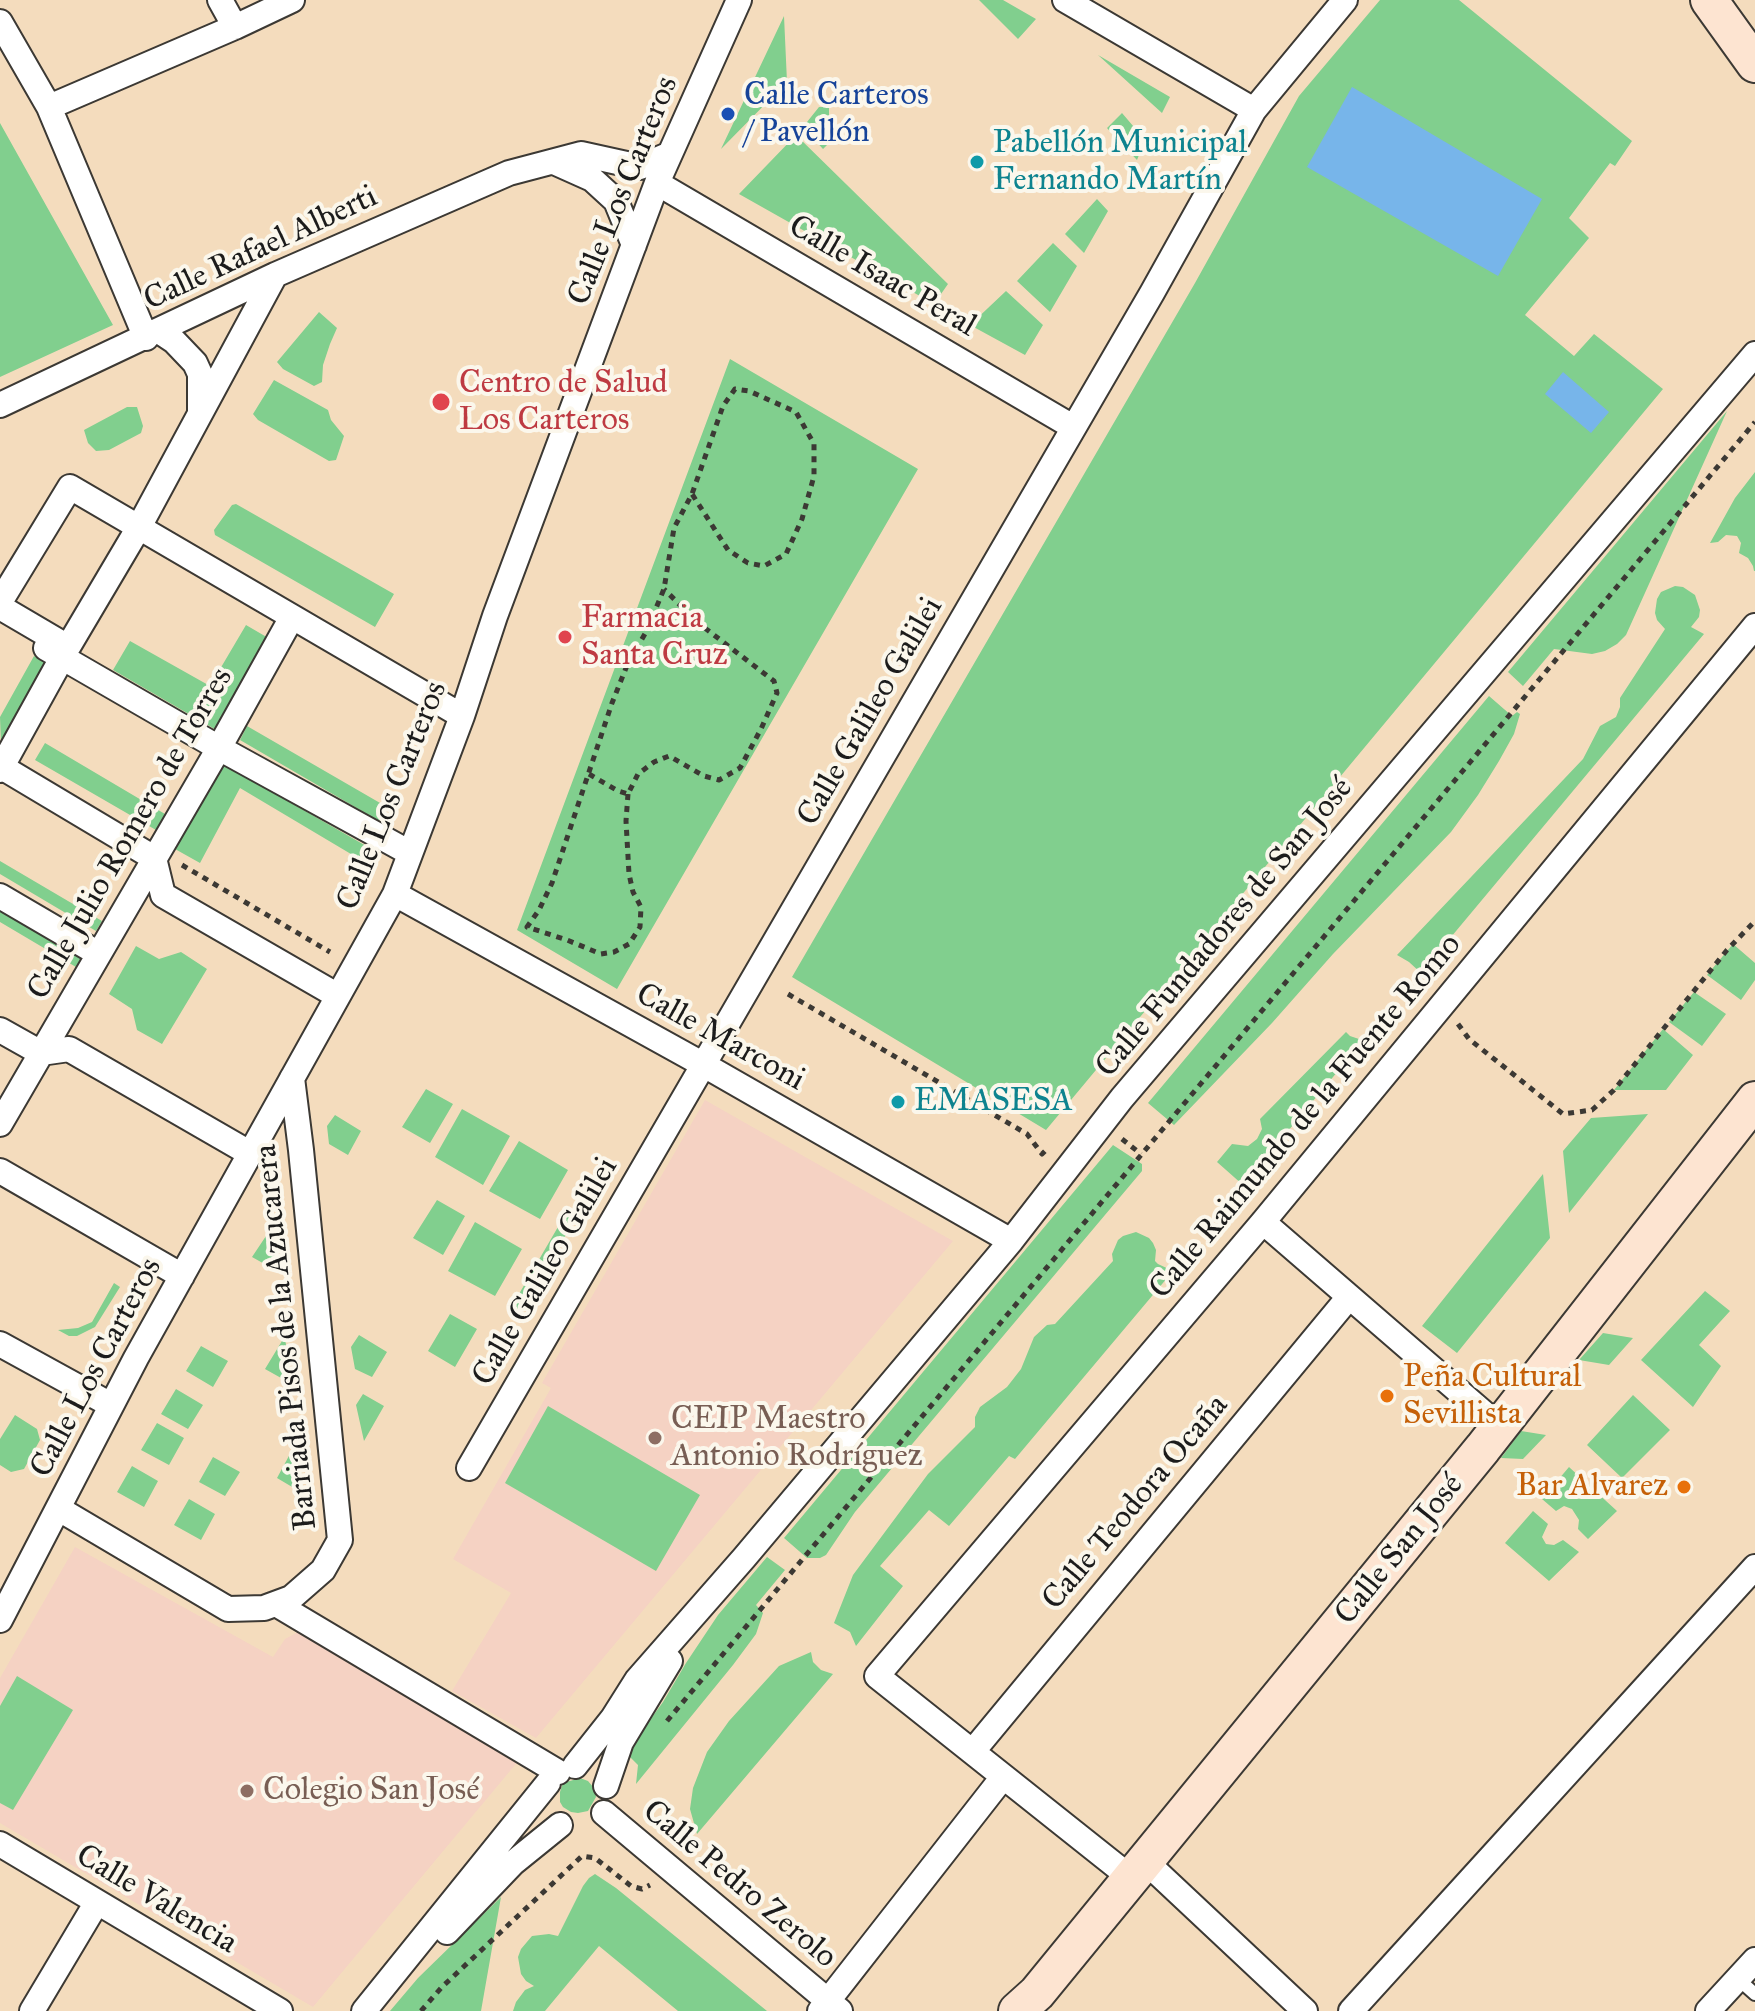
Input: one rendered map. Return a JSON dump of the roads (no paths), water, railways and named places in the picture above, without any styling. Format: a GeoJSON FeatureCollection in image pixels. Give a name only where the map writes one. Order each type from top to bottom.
{"type":"FeatureCollection","features":[{"type":"Feature","properties":{"kind":"main road"},"geometry":{"type":"LineString","coordinates":[[1716,5],[1755,64]]}},
{"type":"Feature","properties":{"kind":"main road","name":"Calle San José"},"geometry":{"type":"LineString","coordinates":[[1027,2005],[1500,1427],[1755,1100]]}},
{"type":"Feature","properties":{"kind":"street"},"geometry":{"type":"LineString","coordinates":[[220,0],[235,27]]}},
{"type":"Feature","properties":{"kind":"street"},"geometry":{"type":"LineString","coordinates":[[49,107],[292,0]]}},
{"type":"Feature","properties":{"kind":"street","name":"Calle Los Carteros"},"geometry":{"type":"LineString","coordinates":[[0,1620],[111,1405],[395,894],[634,245],[649,183],[670,154],[739,0]]}},
{"type":"Feature","properties":{"kind":"street"},"geometry":{"type":"LineString","coordinates":[[1065,0],[1254,110]]}},
{"type":"Feature","properties":{"kind":"street","name":"Calle Galileo Galilei"},"geometry":{"type":"LineString","coordinates":[[469,1468],[1152,293],[1254,110],[1345,0]]}},
{"type":"Feature","properties":{"kind":"street"},"geometry":{"type":"LineString","coordinates":[[0,22],[49,107],[153,334],[174,341],[195,363],[200,374],[200,413]]}},
{"type":"Feature","properties":{"kind":"street","name":"Calle Rafael Alberti"},"geometry":{"type":"LineString","coordinates":[[0,405],[275,275],[509,173],[581,154],[649,183]]}},
{"type":"Feature","properties":{"kind":"street"},"geometry":{"type":"LineString","coordinates":[[554,162],[592,179],[616,201],[634,245]]}},
{"type":"Feature","properties":{"kind":"street"},"geometry":{"type":"LineString","coordinates":[[616,201],[633,204],[649,183]]}},
{"type":"Feature","properties":{"kind":"street","name":"Calle Isaac Peral"},"geometry":{"type":"LineString","coordinates":[[649,183],[1073,427]]}},
{"type":"Feature","properties":{"kind":"street"},"geometry":{"type":"LineString","coordinates":[[275,275],[139,527],[1,768],[154,858],[163,895],[338,996]]}},
{"type":"Feature","properties":{"kind":"street","name":"Calle Fundadores de San José"},"geometry":{"type":"LineString","coordinates":[[367,2011],[560,1773],[613,1718],[637,1680],[1011,1241],[1122,1098],[1755,354]]}},
{"type":"Feature","properties":{"kind":"street","name":"Calle Fundadores de San José"},"geometry":{"type":"LineString","coordinates":[[1732,381],[1755,363]]}},
{"type":"Feature","properties":{"kind":"street"},"geometry":{"type":"LineString","coordinates":[[410,853],[219,748],[65,653],[0,604],[70,487],[462,716]]}},
{"type":"Feature","properties":{"kind":"street","name":"Calle Julio Romero de Torres"},"geometry":{"type":"LineString","coordinates":[[0,1124],[292,617]]}},
{"type":"Feature","properties":{"kind":"street"},"geometry":{"type":"LineString","coordinates":[[0,621],[65,653]]}},
{"type":"Feature","properties":{"kind":"street","name":"Calle Raimundo de la Fuente Romo"},"geometry":{"type":"LineString","coordinates":[[973,1751],[877,1676],[1263,1222],[1755,626]]}},
{"type":"Feature","properties":{"kind":"street","name":"Calle Marconi"},"geometry":{"type":"LineString","coordinates":[[395,894],[704,1065],[1011,1241]]}},
{"type":"Feature","properties":{"kind":"street"},"geometry":{"type":"LineString","coordinates":[[0,896],[99,954]]}},
{"type":"Feature","properties":{"kind":"street"},"geometry":{"type":"LineString","coordinates":[[0,1030],[41,1053],[69,1049],[251,1154]]}},
{"type":"Feature","properties":{"kind":"street","name":"Barriada Pisos de la Azucarera"},"geometry":{"type":"LineString","coordinates":[[59,1509],[228,1609],[264,1608],[291,1598],[323,1570],[340,1540],[292,1078]]}},
{"type":"Feature","properties":{"kind":"street"},"geometry":{"type":"LineString","coordinates":[[0,1171],[182,1276]]}},
{"type":"Feature","properties":{"kind":"street"},"geometry":{"type":"LineString","coordinates":[[1263,1222],[1500,1427]]}},
{"type":"Feature","properties":{"kind":"street","name":"Calle Teodora Ocaña"},"geometry":{"type":"LineString","coordinates":[[973,1751],[1349,1297]]}},
{"type":"Feature","properties":{"kind":"street"},"geometry":{"type":"LineString","coordinates":[[0,1344],[111,1405]]}},
{"type":"Feature","properties":{"kind":"street","name":"Calle Fundadores de San José"},"geometry":{"type":"LineString","coordinates":[[606,1786],[621,1742],[670,1661],[744,1558]]}},
{"type":"Feature","properties":{"kind":"street"},"geometry":{"type":"LineString","coordinates":[[1351,2011],[1755,1567]]}},
{"type":"Feature","properties":{"kind":"street"},"geometry":{"type":"LineString","coordinates":[[276,1604],[560,1773]]}},
{"type":"Feature","properties":{"kind":"street"},"geometry":{"type":"LineString","coordinates":[[973,1751],[1003,1777],[1138,1869],[1305,2011]]}},
{"type":"Feature","properties":{"kind":"street"},"geometry":{"type":"LineString","coordinates":[[585,1767],[594,1771],[606,1786],[608,1796],[584,1823],[553,1819],[548,1811],[545,1792],[560,1773],[585,1767]]}},
{"type":"Feature","properties":{"kind":"street"},"geometry":{"type":"LineString","coordinates":[[833,2008],[1003,1777]]}},
{"type":"Feature","properties":{"kind":"street","name":"Calle Fundadores de San José"},"geometry":{"type":"LineString","coordinates":[[367,2011],[513,1863],[584,1823]]}},
{"type":"Feature","properties":{"kind":"street","name":"Calle Pedro Zerolo"},"geometry":{"type":"LineString","coordinates":[[584,1823],[658,1860],[833,2008]]}},
{"type":"Feature","properties":{"kind":"street","name":"Calle Valencia"},"geometry":{"type":"LineString","coordinates":[[0,1844],[280,2011]]}},
{"type":"Feature","properties":{"kind":"street"},"geometry":{"type":"LineString","coordinates":[[32,2011],[97,1902]]}},
{"type":"Feature","properties":{"kind":"street"},"geometry":{"type":"LineString","coordinates":[[1709,2011],[1746,1986],[1755,1960]]}},
{"type":"Feature","properties":{"kind":"water"},"geometry":{"type":"Polygon","coordinates":[[[1352,87],[1542,199],[1498,276],[1307,167],[1352,87]]]}},
{"type":"Feature","properties":{"kind":"water"},"geometry":{"type":"Polygon","coordinates":[[[1563,372],[1609,412],[1591,433],[1545,394],[1563,372]]]}},
{"type":"Feature","properties":{"kind":"place","name":"Calle Carteros / Pavellón"},"geometry":{"type":"Point","coordinates":[728,114]}},
{"type":"Feature","properties":{"kind":"place","name":"Pabellón Municipal Fernando Martín"},"geometry":{"type":"Point","coordinates":[977,162]}},
{"type":"Feature","properties":{"kind":"place","name":"Centro de Salud Los Carteros"},"geometry":{"type":"Point","coordinates":[441,402]}},
{"type":"Feature","properties":{"kind":"place","name":"Farmacia Santa Cruz"},"geometry":{"type":"Point","coordinates":[565,637]}},
{"type":"Feature","properties":{"kind":"place","name":"EMASESA"},"geometry":{"type":"Point","coordinates":[898,1102]}},
{"type":"Feature","properties":{"kind":"place","name":"Peña Cultural Sevillista"},"geometry":{"type":"Point","coordinates":[1387,1396]}},
{"type":"Feature","properties":{"kind":"place","name":"CEIP Maestro Antonio Rodríguez"},"geometry":{"type":"Point","coordinates":[655,1438]}},
{"type":"Feature","properties":{"kind":"place","name":"Bar Alvarez"},"geometry":{"type":"Point","coordinates":[1684,1487]}},
{"type":"Feature","properties":{"kind":"place","name":"Colegio San José"},"geometry":{"type":"Point","coordinates":[247,1791]}}]}
